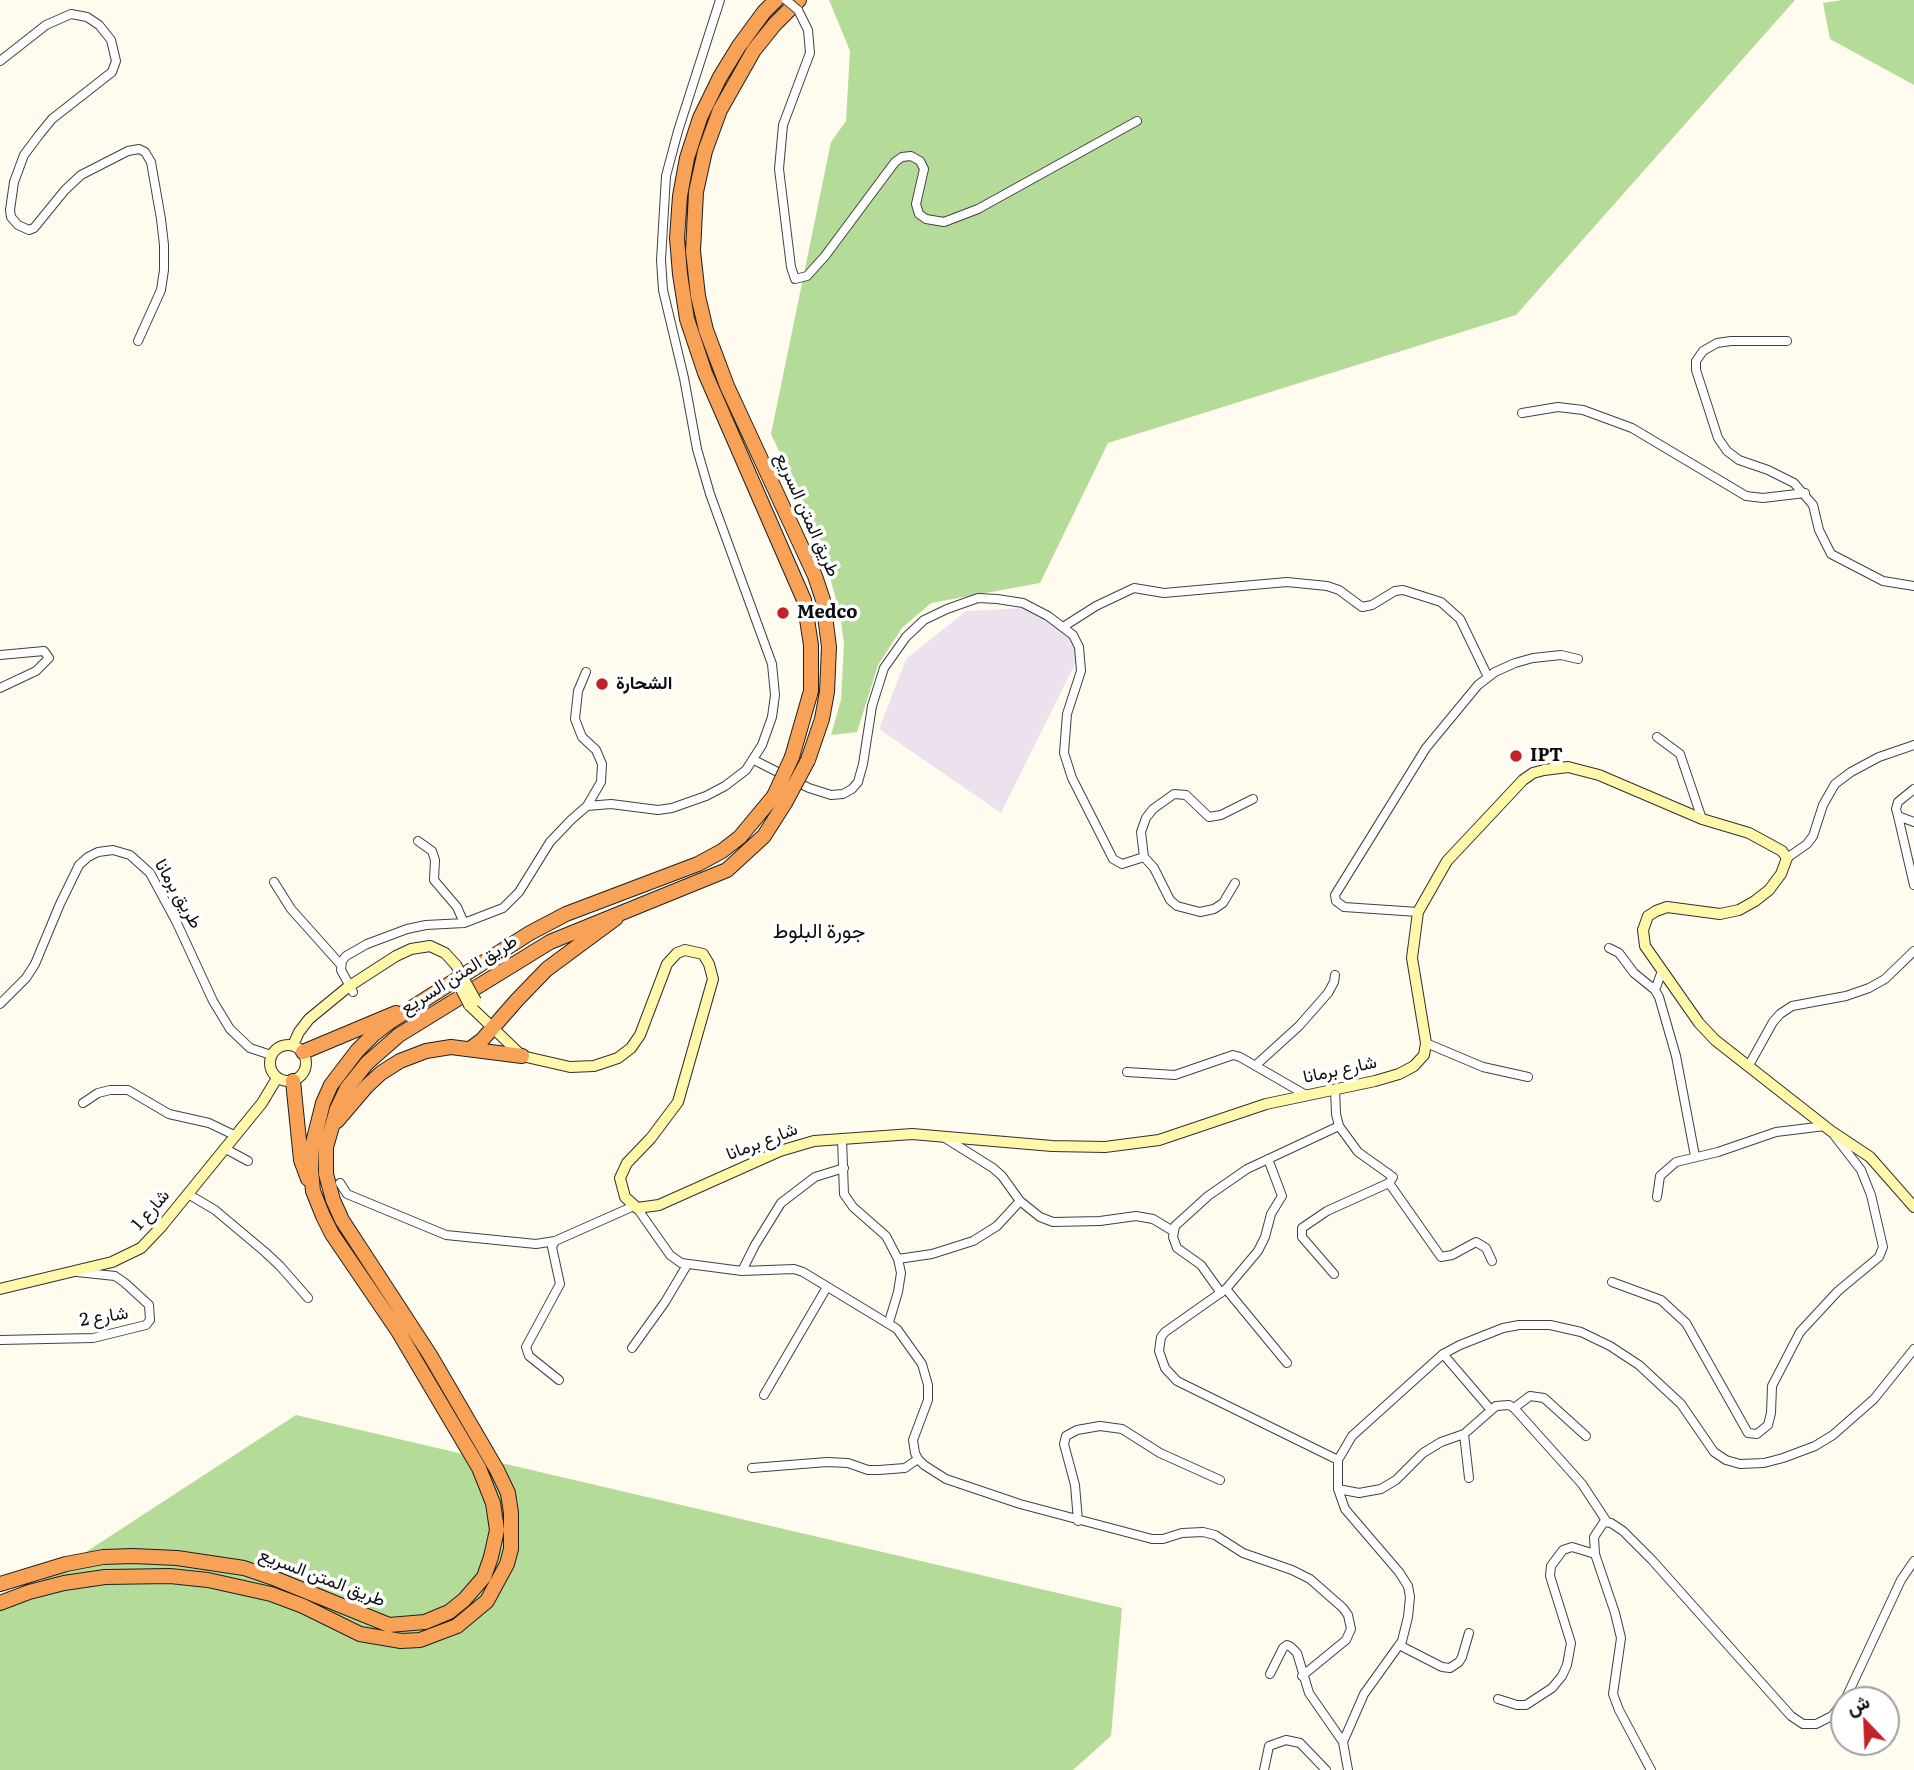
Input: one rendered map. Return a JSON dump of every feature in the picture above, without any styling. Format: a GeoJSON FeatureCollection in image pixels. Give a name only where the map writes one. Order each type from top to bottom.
{"type":"FeatureCollection","features":[{"type":"Feature","properties":{"kind":"highway","name":"طريق المتن السريع"},"geometry":{"type":"LineString","coordinates":[[0,1603],[64,1583],[105,1577],[170,1576],[208,1580],[271,1594],[303,1606],[360,1634],[401,1642],[420,1640],[457,1626],[487,1601],[507,1563],[511,1549],[508,1493],[430,1355],[342,1220],[326,1174],[326,1147],[330,1130],[348,1088],[367,1063],[399,1035],[550,942],[628,908],[697,884],[727,870],[764,836],[780,800],[811,691],[811,645],[804,600],[705,373],[687,319],[677,238],[680,195],[687,158],[700,118],[739,46],[776,0]]}},
{"type":"Feature","properties":{"kind":"highway","name":"طريق المتن السريع"},"geometry":{"type":"LineString","coordinates":[[0,1584],[66,1564],[103,1557],[177,1558],[244,1568],[389,1625],[425,1622],[449,1612],[477,1586],[491,1557],[497,1530],[494,1503],[486,1484],[398,1331],[332,1234],[313,1191],[312,1147],[323,1103],[331,1085],[373,1035],[530,933],[566,914],[698,864],[722,851],[780,800],[808,760],[822,719],[827,692],[829,647],[823,600],[810,564],[727,386],[706,330],[698,296],[693,251],[696,192],[705,151],[720,110],[754,50],[798,5]]}},
{"type":"Feature","properties":{"kind":"highway"},"geometry":{"type":"LineString","coordinates":[[470,1049],[493,1029],[547,969],[628,908]]}},
{"type":"Feature","properties":{"kind":"highway"},"geometry":{"type":"LineString","coordinates":[[298,1049],[320,1046],[381,1017],[411,1008]]}},
{"type":"Feature","properties":{"kind":"highway"},"geometry":{"type":"LineString","coordinates":[[330,1130],[366,1087],[400,1061],[451,1046],[522,1056]]}},
{"type":"Feature","properties":{"kind":"highway"},"geometry":{"type":"LineString","coordinates":[[293,1081],[301,1160],[313,1191]]}},
{"type":"Feature","properties":{"kind":"street"},"geometry":{"type":"LineString","coordinates":[[587,806],[611,804],[658,810],[706,796],[746,770],[754,760],[772,717],[775,695],[772,664],[710,494],[697,449],[684,378],[663,290],[661,260],[666,176],[720,0]]}},
{"type":"Feature","properties":{"kind":"street"},"geometry":{"type":"LineString","coordinates":[[786,0],[798,5],[808,30],[810,53],[783,125],[779,169],[791,267],[795,279],[807,276],[825,256],[895,162],[902,157],[911,156],[920,161],[924,169],[916,204],[919,214],[926,219],[944,222],[998,198],[1137,121]]}},
{"type":"Feature","properties":{"kind":"street"},"geometry":{"type":"LineString","coordinates":[[0,61],[46,25],[71,14],[80,14],[95,21],[114,46],[116,61],[112,72],[52,119],[24,155],[14,182],[10,210],[11,217],[18,225],[29,230],[34,228],[81,175],[128,151],[139,149],[145,152],[151,162],[161,219],[164,271],[161,290],[138,341]]}},
{"type":"Feature","properties":{"kind":"street"},"geometry":{"type":"LineString","coordinates":[[1787,341],[1717,343],[1703,351],[1696,361],[1696,370],[1718,438],[1727,451],[1740,460],[1782,476],[1805,494],[1813,505],[1819,530],[1831,554],[1883,580],[1914,586]]}},
{"type":"Feature","properties":{"kind":"street"},"geometry":{"type":"LineString","coordinates":[[1522,413],[1558,407],[1583,410],[1632,428],[1746,496],[1772,498],[1805,494]]}},
{"type":"Feature","properties":{"kind":"street"},"geometry":{"type":"LineString","coordinates":[[1063,627],[1096,606],[1134,588],[1164,593],[1287,582],[1327,586],[1339,590],[1362,607],[1372,605],[1395,591],[1403,590],[1441,602],[1460,619],[1488,677]]}},
{"type":"Feature","properties":{"kind":"street"},"geometry":{"type":"LineString","coordinates":[[754,760],[809,788],[831,795],[843,794],[852,789],[858,782],[863,764],[872,706],[884,668],[906,637],[924,620],[978,598],[1023,603],[1063,627],[1073,635],[1079,647],[1081,671],[1067,714],[1065,753],[1073,778],[1113,859],[1122,864],[1144,857]]}},
{"type":"Feature","properties":{"kind":"street"},"geometry":{"type":"LineString","coordinates":[[0,655],[44,652],[48,653],[50,658],[36,671],[0,688]]}},
{"type":"Feature","properties":{"kind":"street"},"geometry":{"type":"LineString","coordinates":[[1418,912],[1344,907],[1336,901],[1335,895],[1426,748],[1478,685],[1515,663],[1533,658],[1561,655],[1578,659]]}},
{"type":"Feature","properties":{"kind":"street"},"geometry":{"type":"LineString","coordinates":[[341,965],[353,951],[388,935],[426,925],[464,923],[495,912],[512,900],[550,842],[587,806],[601,782],[602,764],[596,750],[582,737],[575,719],[578,691],[586,672]]}},
{"type":"Feature","properties":{"kind":"street"},"geometry":{"type":"LineString","coordinates":[[1657,737],[1680,754],[1702,819]]}},
{"type":"Feature","properties":{"kind":"street"},"geometry":{"type":"LineString","coordinates":[[1914,745],[1879,757],[1835,784],[1823,805],[1813,836],[1807,844],[1787,858],[1781,874],[1769,890],[1739,909],[1720,914],[1667,908],[1656,911],[1648,916],[1643,930],[1646,946],[1699,1023],[1748,1067],[1870,1157],[1914,1207]]}},
{"type":"Feature","properties":{"kind":"street"},"geometry":{"type":"LineString","coordinates":[[1528,1077],[1483,1067],[1426,1043],[1412,958],[1418,912],[1447,861],[1523,780],[1533,773],[1568,767],[1599,775],[1702,819],[1749,833],[1782,851],[1787,858]]}},
{"type":"Feature","properties":{"kind":"street"},"geometry":{"type":"LineString","coordinates":[[1914,789],[1898,802],[1896,809],[1914,886]]}},
{"type":"Feature","properties":{"kind":"street"},"geometry":{"type":"LineString","coordinates":[[1235,884],[1223,903],[1214,909],[1189,910],[1177,906],[1170,900],[1154,868],[1144,857],[1142,825],[1153,809],[1174,794],[1186,795],[1204,815],[1214,818],[1253,799]]}},
{"type":"Feature","properties":{"kind":"street"},"geometry":{"type":"LineString","coordinates":[[1898,817],[1914,822]]}},
{"type":"Feature","properties":{"kind":"street"},"geometry":{"type":"LineString","coordinates":[[418,841],[432,851],[435,860],[434,880],[457,907],[464,923]]}},
{"type":"Feature","properties":{"kind":"street","name":"طريق برمانا"},"geometry":{"type":"LineString","coordinates":[[0,1004],[26,978],[34,964],[79,865],[98,852],[113,850],[130,855],[150,873],[176,921],[213,1001],[230,1029],[250,1048],[271,1055]]}},
{"type":"Feature","properties":{"kind":"street"},"geometry":{"type":"LineString","coordinates":[[274,882],[291,909],[341,965],[351,989]]}},
{"type":"Feature","properties":{"kind":"street"},"geometry":{"type":"LineString","coordinates":[[298,1049],[278,1047],[271,1055],[271,1070],[277,1078],[293,1081],[305,1069],[306,1063],[298,1049],[304,1025],[396,956],[421,946],[430,946],[441,950],[474,1006],[493,1029],[522,1056],[570,1067],[594,1066],[618,1058],[631,1048],[640,1035],[667,964],[677,953],[685,950],[703,954],[713,979],[678,1102],[651,1138],[623,1168],[620,1178],[625,1197],[670,1255],[687,1265],[742,1271],[794,1269],[889,1322],[922,1364],[928,1385],[928,1400],[914,1440],[918,1460],[946,1479],[1078,1521],[1152,1539],[1189,1532],[1215,1535],[1243,1553],[1310,1579],[1343,1608],[1348,1615],[1351,1629],[1346,1640],[1302,1676]]}},
{"type":"Feature","properties":{"kind":"street"},"geometry":{"type":"LineString","coordinates":[[1609,947],[1619,953],[1634,973],[1655,990],[1659,997],[1676,1056],[1695,1156]]}},
{"type":"Feature","properties":{"kind":"street"},"geometry":{"type":"LineString","coordinates":[[1748,1067],[1773,1021],[1780,1014],[1792,1006],[1846,996],[1869,988],[1885,979],[1914,951]]}},
{"type":"Feature","properties":{"kind":"street"},"geometry":{"type":"LineString","coordinates":[[1655,990],[1662,971]]}},
{"type":"Feature","properties":{"kind":"street"},"geometry":{"type":"LineString","coordinates":[[1256,1065],[1314,1009],[1333,986],[1335,975]]}},
{"type":"Feature","properties":{"kind":"street","name":"شارع برمانا"},"geometry":{"type":"LineString","coordinates":[[635,1207],[659,1205],[792,1146],[814,1141],[912,1134],[1052,1146],[1105,1147],[1137,1144],[1208,1125],[1266,1104],[1399,1074],[1415,1066],[1424,1055],[1426,1043]]}},
{"type":"Feature","properties":{"kind":"street"},"geometry":{"type":"LineString","coordinates":[[1127,1072],[1175,1075],[1233,1055],[1256,1065],[1306,1095]]}},
{"type":"Feature","properties":{"kind":"street","name":"شارع 1"},"geometry":{"type":"LineString","coordinates":[[0,1289],[112,1262],[141,1248],[262,1103],[277,1078]]}},
{"type":"Feature","properties":{"kind":"street"},"geometry":{"type":"LineString","coordinates":[[1334,1274],[1302,1237],[1302,1228],[1327,1211],[1389,1183],[1393,1177],[1358,1152],[1339,1126],[1335,1089]]}},
{"type":"Feature","properties":{"kind":"street"},"geometry":{"type":"LineString","coordinates":[[83,1103],[98,1093],[128,1090],[169,1114],[209,1123],[234,1135]]}},
{"type":"Feature","properties":{"kind":"street"},"geometry":{"type":"LineString","coordinates":[[1287,1363],[1201,1265],[1177,1248],[1173,1231],[1181,1220],[1226,1182],[1339,1126]]}},
{"type":"Feature","properties":{"kind":"street"},"geometry":{"type":"LineString","coordinates":[[1657,1197],[1660,1175],[1676,1162],[1718,1152],[1776,1132],[1828,1128]]}},
{"type":"Feature","properties":{"kind":"street"},"geometry":{"type":"LineString","coordinates":[[1612,1282],[1661,1300],[1686,1323],[1748,1433],[1757,1434],[1768,1425],[1772,1386],[1800,1332],[1838,1291],[1879,1257],[1883,1247],[1871,1195],[1861,1170],[1828,1128]]}},
{"type":"Feature","properties":{"kind":"street"},"geometry":{"type":"LineString","coordinates":[[942,1136],[993,1168],[1020,1201],[1040,1217],[1053,1222],[1100,1221],[1136,1216],[1153,1219],[1173,1231]]}},
{"type":"Feature","properties":{"kind":"street"},"geometry":{"type":"LineString","coordinates":[[842,1139],[843,1186],[848,1201],[886,1236],[898,1259],[901,1273],[889,1322]]}},
{"type":"Feature","properties":{"kind":"street"},"geometry":{"type":"LineString","coordinates":[[224,1149],[248,1161]]}},
{"type":"Feature","properties":{"kind":"street"},"geometry":{"type":"LineString","coordinates":[[1268,1159],[1282,1192],[1258,1251],[1224,1291],[1172,1326],[1161,1337],[1159,1351],[1170,1376],[1338,1460]]}},
{"type":"Feature","properties":{"kind":"street"},"geometry":{"type":"LineString","coordinates":[[742,1271],[781,1203],[815,1177],[844,1168]]}},
{"type":"Feature","properties":{"kind":"street"},"geometry":{"type":"LineString","coordinates":[[340,1182],[347,1194],[446,1235],[536,1244],[555,1241],[635,1207]]}},
{"type":"Feature","properties":{"kind":"street"},"geometry":{"type":"LineString","coordinates":[[1389,1183],[1441,1257],[1452,1255],[1476,1242],[1486,1248],[1492,1261]]}},
{"type":"Feature","properties":{"kind":"street"},"geometry":{"type":"LineString","coordinates":[[188,1194],[242,1231],[280,1266],[308,1298]]}},
{"type":"Feature","properties":{"kind":"street"},"geometry":{"type":"LineString","coordinates":[[898,1259],[932,1254],[973,1241],[998,1226],[1020,1201]]}},
{"type":"Feature","properties":{"kind":"street"},"geometry":{"type":"LineString","coordinates":[[555,1241],[551,1252],[559,1284],[526,1347],[530,1356],[559,1380]]}},
{"type":"Feature","properties":{"kind":"street"},"geometry":{"type":"LineString","coordinates":[[632,1348],[687,1265]]}},
{"type":"Feature","properties":{"kind":"street","name":"شارع 2"},"geometry":{"type":"LineString","coordinates":[[0,1340],[104,1337],[146,1325],[150,1320],[149,1304],[115,1276],[74,1271]]}},
{"type":"Feature","properties":{"kind":"street"},"geometry":{"type":"LineString","coordinates":[[764,1395],[827,1287]]}},
{"type":"Feature","properties":{"kind":"street"},"geometry":{"type":"LineString","coordinates":[[1343,1742],[1364,1694],[1399,1645],[1408,1617],[1410,1597],[1408,1586],[1399,1572],[1345,1509],[1338,1489],[1338,1460],[1352,1436],[1443,1354],[1471,1340],[1519,1325],[1550,1325],[1581,1332],[1610,1346],[1639,1365],[1681,1404],[1714,1452],[1726,1460],[1740,1464],[1764,1463],[1783,1458],[1833,1436],[1874,1399],[1914,1349]]}},
{"type":"Feature","properties":{"kind":"street"},"geometry":{"type":"LineString","coordinates":[[1443,1354],[1491,1410]]}},
{"type":"Feature","properties":{"kind":"street"},"geometry":{"type":"LineString","coordinates":[[1514,1408],[1530,1396],[1544,1398],[1586,1436]]}},
{"type":"Feature","properties":{"kind":"street"},"geometry":{"type":"LineString","coordinates":[[1338,1489],[1359,1493],[1381,1489],[1403,1475],[1423,1453],[1441,1442],[1464,1434],[1491,1410],[1502,1405],[1514,1408],[1582,1484],[1606,1522],[1622,1531],[1652,1560],[1791,1716],[1804,1724],[1816,1724],[1830,1717]]}},
{"type":"Feature","properties":{"kind":"street"},"geometry":{"type":"LineString","coordinates":[[1078,1521],[1077,1498],[1064,1444],[1066,1436],[1077,1430],[1100,1426],[1122,1429],[1160,1453],[1220,1480]]}},
{"type":"Feature","properties":{"kind":"street"},"geometry":{"type":"LineString","coordinates":[[1464,1434],[1469,1478]]}},
{"type":"Feature","properties":{"kind":"street"},"geometry":{"type":"LineString","coordinates":[[752,1468],[827,1462],[848,1463],[868,1470],[879,1470],[905,1468],[918,1460]]}},
{"type":"Feature","properties":{"kind":"street"},"geometry":{"type":"LineString","coordinates":[[1606,1522],[1600,1526],[1594,1537],[1595,1554],[1621,1638],[1613,1685],[1615,1701],[1651,1770]]}},
{"type":"Feature","properties":{"kind":"street"},"geometry":{"type":"LineString","coordinates":[[1498,1699],[1526,1705],[1552,1688],[1562,1676],[1571,1643],[1550,1576],[1551,1566],[1563,1550],[1572,1547],[1595,1554]]}},
{"type":"Feature","properties":{"kind":"street"},"geometry":{"type":"LineString","coordinates":[[1851,1686],[1901,1580],[1914,1561]]}},
{"type":"Feature","properties":{"kind":"street"},"geometry":{"type":"LineString","coordinates":[[1399,1645],[1442,1667],[1450,1668],[1462,1657],[1469,1633]]}},
{"type":"Feature","properties":{"kind":"street"},"geometry":{"type":"LineString","coordinates":[[1270,1674],[1283,1648],[1287,1645],[1297,1653],[1302,1676],[1316,1705],[1343,1742],[1348,1770]]}},
{"type":"Feature","properties":{"kind":"street"},"geometry":{"type":"LineString","coordinates":[[1264,1770],[1269,1746],[1286,1740],[1300,1742],[1326,1770]]}},
{"type":"Feature","properties":{"kind":"shaded area"},"geometry":{"type":"Polygon","coordinates":[[[1023,608],[1047,619],[1075,643],[1079,656],[1001,813],[879,729],[906,659],[966,611],[1023,608]]]}},
{"type":"Feature","properties":{"kind":"green space"},"geometry":{"type":"Polygon","coordinates":[[[829,0],[1795,0],[1516,315],[1108,443],[1040,583],[931,603],[902,628],[878,665],[857,732],[831,735],[841,700],[844,644],[840,614],[818,534],[771,434],[831,142],[846,121],[850,51],[829,0]]]}},
{"type":"Feature","properties":{"kind":"green space"},"geometry":{"type":"Polygon","coordinates":[[[1842,0],[1914,0],[1914,85],[1830,39],[1823,3],[1842,0]]]}},
{"type":"Feature","properties":{"kind":"green space"},"geometry":{"type":"Polygon","coordinates":[[[296,1415],[1122,1608],[1111,1736],[1073,1770],[0,1770],[0,1608],[296,1415]]]}},
{"type":"Feature","properties":{"kind":"place","name":"Medco"},"geometry":{"type":"Point","coordinates":[783,613]}},
{"type":"Feature","properties":{"kind":"place","name":"الشحارة"},"geometry":{"type":"Point","coordinates":[602,684]}},
{"type":"Feature","properties":{"kind":"place","name":"IPT"},"geometry":{"type":"Point","coordinates":[1516,756]}},
{"type":"Feature","properties":{"kind":"district","name":"جورة البلوط"},"geometry":{"type":"Point","coordinates":[819,932]}}]}
